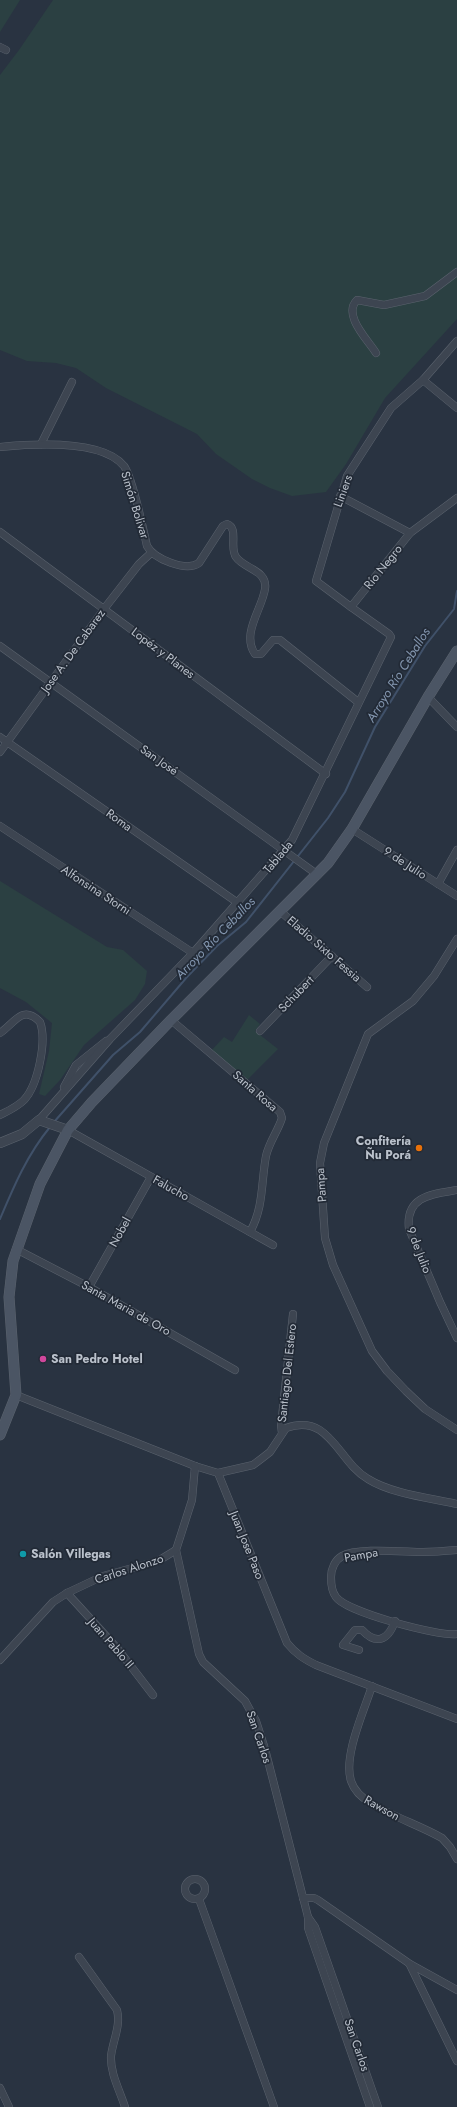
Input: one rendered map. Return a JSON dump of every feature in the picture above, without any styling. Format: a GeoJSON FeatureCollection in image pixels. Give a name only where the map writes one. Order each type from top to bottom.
{"type":"FeatureCollection","features":[{"type":"Feature","properties":{"kind":"main road"},"geometry":{"type":"LineString","coordinates":[[0,1435],[16,1395],[10,1297],[13,1261],[40,1184],[64,1129],[280,911],[318,875],[352,829],[428,697],[457,651]]}},
{"type":"Feature","properties":{"kind":"street"},"geometry":{"type":"LineString","coordinates":[[376,353],[354,320],[352,311],[353,304],[357,300],[384,305],[425,296],[446,282],[457,272]]}},
{"type":"Feature","properties":{"kind":"street","name":"Liniers"},"geometry":{"type":"LineString","coordinates":[[351,607],[316,581],[347,476],[391,408],[423,380],[457,341]]}},
{"type":"Feature","properties":{"kind":"street"},"geometry":{"type":"LineString","coordinates":[[423,380],[457,408]]}},
{"type":"Feature","properties":{"kind":"street"},"geometry":{"type":"LineString","coordinates":[[41,444],[72,382]]}},
{"type":"Feature","properties":{"kind":"street","name":"Simón Bolivar"},"geometry":{"type":"LineString","coordinates":[[0,446],[41,444],[67,446],[105,453],[123,466],[135,500],[147,546],[151,553],[160,558],[188,566],[194,566],[198,563],[223,526],[227,524],[230,525],[232,528],[233,550],[235,556],[258,572],[264,581],[265,588],[251,635],[251,644],[255,654],[261,654],[273,640],[280,640],[358,702]]}},
{"type":"Feature","properties":{"kind":"street"},"geometry":{"type":"LineString","coordinates":[[340,496],[410,533]]}},
{"type":"Feature","properties":{"kind":"street","name":"Río Negro"},"geometry":{"type":"LineString","coordinates":[[351,607],[410,533],[457,498]]}},
{"type":"Feature","properties":{"kind":"street","name":"Lopéz y Planes"},"geometry":{"type":"LineString","coordinates":[[0,532],[326,774]]}},
{"type":"Feature","properties":{"kind":"street","name":"Jose A. De Cabarez"},"geometry":{"type":"LineString","coordinates":[[0,752],[104,609],[139,564],[151,553]]}},
{"type":"Feature","properties":{"kind":"street","name":"Tablada"},"geometry":{"type":"LineString","coordinates":[[0,1143],[22,1134],[42,1121],[60,1094],[85,1069],[110,1039],[193,954],[287,851],[326,774],[358,702],[390,637],[389,634],[351,607]]}},
{"type":"Feature","properties":{"kind":"street","name":"San José"},"geometry":{"type":"LineString","coordinates":[[0,646],[287,851],[318,875]]}},
{"type":"Feature","properties":{"kind":"street"},"geometry":{"type":"LineString","coordinates":[[428,697],[457,727]]}},
{"type":"Feature","properties":{"kind":"street","name":"Roma"},"geometry":{"type":"LineString","coordinates":[[0,737],[238,903]]}},
{"type":"Feature","properties":{"kind":"street","name":"Alfonsina Storni"},"geometry":{"type":"LineString","coordinates":[[0,826],[193,954]]}},
{"type":"Feature","properties":{"kind":"street","name":"9 de Julio"},"geometry":{"type":"LineString","coordinates":[[352,829],[457,896]]}},
{"type":"Feature","properties":{"kind":"street"},"geometry":{"type":"LineString","coordinates":[[438,884],[457,850]]}},
{"type":"Feature","properties":{"kind":"street","name":"Eladio Sixto Fessia"},"geometry":{"type":"LineString","coordinates":[[280,911],[367,987]]}},
{"type":"Feature","properties":{"kind":"street","name":"Pampa"},"geometry":{"type":"LineString","coordinates":[[457,939],[434,976],[413,1001],[368,1034],[324,1143],[320,1163],[325,1238],[333,1265],[372,1351],[387,1371],[406,1391],[425,1408],[457,1430]]}},
{"type":"Feature","properties":{"kind":"street","name":"Schubert"},"geometry":{"type":"LineString","coordinates":[[260,1031],[332,956]]}},
{"type":"Feature","properties":{"kind":"street"},"geometry":{"type":"LineString","coordinates":[[0,1033],[17,1017],[22,1014],[29,1014],[40,1022],[44,1039],[30,1092],[16,1107],[0,1115]]}},
{"type":"Feature","properties":{"kind":"street","name":"Santa Rosa"},"geometry":{"type":"LineString","coordinates":[[171,1020],[280,1112],[282,1118],[269,1144],[257,1219],[250,1232]]}},
{"type":"Feature","properties":{"kind":"street"},"geometry":{"type":"LineString","coordinates":[[42,1121],[64,1129]]}},
{"type":"Feature","properties":{"kind":"street","name":"Falucho"},"geometry":{"type":"LineString","coordinates":[[64,1129],[274,1245]]}},
{"type":"Feature","properties":{"kind":"street","name":"Nobel"},"geometry":{"type":"LineString","coordinates":[[89,1287],[151,1177]]}},
{"type":"Feature","properties":{"kind":"street","name":"9 de Julio"},"geometry":{"type":"LineString","coordinates":[[457,1190],[430,1195],[420,1199],[408,1218],[409,1229],[457,1338]]}},
{"type":"Feature","properties":{"kind":"street","name":"Santa Maria de Oro"},"geometry":{"type":"LineString","coordinates":[[16,1249],[89,1287],[235,1370]]}},
{"type":"Feature","properties":{"kind":"street","name":"Santiago Del Estero"},"geometry":{"type":"LineString","coordinates":[[282,1433],[281,1426],[293,1314]]}},
{"type":"Feature","properties":{"kind":"street"},"geometry":{"type":"LineString","coordinates":[[16,1395],[195,1466],[218,1473],[253,1465],[270,1452],[286,1428],[304,1424],[313,1426],[330,1438],[358,1472],[367,1479],[386,1487],[457,1504]]}},
{"type":"Feature","properties":{"kind":"street","name":"Carlos Alonzo"},"geometry":{"type":"LineString","coordinates":[[0,1660],[53,1602],[67,1593],[103,1576],[158,1561],[176,1550],[192,1500],[195,1466]]}},
{"type":"Feature","properties":{"kind":"street","name":"Juan Jose Paso"},"geometry":{"type":"LineString","coordinates":[[218,1473],[287,1643],[302,1658],[312,1663],[457,1719]]}},
{"type":"Feature","properties":{"kind":"street","name":"San Carlos"},"geometry":{"type":"LineString","coordinates":[[176,1550],[199,1654],[203,1662],[245,1701],[256,1721],[267,1756],[304,1898],[308,1917],[308,1928],[370,2107]]}},
{"type":"Feature","properties":{"kind":"street","name":"Pampa"},"geometry":{"type":"LineString","coordinates":[[457,1550],[424,1552],[389,1550],[354,1553],[343,1556],[335,1562],[331,1575],[331,1585],[336,1597],[345,1605],[361,1612],[434,1633],[451,1635],[457,1634]]}},
{"type":"Feature","properties":{"kind":"street","name":"Juan Pablo II"},"geometry":{"type":"LineString","coordinates":[[67,1593],[117,1648],[153,1695]]}},
{"type":"Feature","properties":{"kind":"street"},"geometry":{"type":"LineString","coordinates":[[359,1650],[344,1645],[356,1630],[362,1630],[370,1638],[379,1640],[386,1636],[395,1621]]}},
{"type":"Feature","properties":{"kind":"street","name":"Rawson"},"geometry":{"type":"LineString","coordinates":[[372,1686],[352,1751],[349,1768],[351,1781],[358,1793],[370,1803],[442,1838],[450,1847],[457,1859]]}},
{"type":"Feature","properties":{"kind":"street"},"geometry":{"type":"LineString","coordinates":[[199,1898],[274,2107]]}},
{"type":"Feature","properties":{"kind":"street"},"geometry":{"type":"LineString","coordinates":[[304,1898],[314,1898],[318,1900],[410,1964],[457,1990]]}},
{"type":"Feature","properties":{"kind":"street","name":"San Carlos"},"geometry":{"type":"LineString","coordinates":[[308,1917],[315,1927],[378,2107]]}},
{"type":"Feature","properties":{"kind":"street"},"geometry":{"type":"LineString","coordinates":[[79,1957],[117,2010],[119,2019],[111,2056],[113,2073],[125,2107]]}},
{"type":"Feature","properties":{"kind":"street"},"geometry":{"type":"LineString","coordinates":[[410,1964],[457,2061]]}},
{"type":"Feature","properties":{"kind":"street"},"geometry":{"type":"LineString","coordinates":[[0,2088],[9,2107]]}},
{"type":"Feature","properties":{"kind":"green space"},"geometry":{"type":"Polygon","coordinates":[[[0,0],[20,0],[0,32],[0,0]]]}},
{"type":"Feature","properties":{"kind":"green space"},"geometry":{"type":"Polygon","coordinates":[[[53,0],[457,0],[457,319],[385,398],[346,464],[326,492],[292,496],[270,488],[252,479],[216,454],[197,434],[106,388],[76,368],[56,363],[27,361],[0,350],[0,75],[53,0]]]}},
{"type":"Feature","properties":{"kind":"green space"},"geometry":{"type":"Polygon","coordinates":[[[0,881],[107,947],[123,950],[147,971],[145,984],[135,1000],[84,1045],[60,1080],[45,1096],[39,1094],[49,1051],[52,1023],[26,1002],[0,988],[0,881]]]}},
{"type":"Feature","properties":{"kind":"green space"},"geometry":{"type":"Polygon","coordinates":[[[249,1015],[260,1024],[255,1031],[278,1049],[246,1081],[210,1052],[224,1037],[232,1042],[249,1015]]]}},
{"type":"Feature","properties":{"kind":"waterway","name":"Arroyo Río Ceballos"},"geometry":{"type":"LineString","coordinates":[[54,1122],[113,1055],[140,1032],[187,977],[217,946],[246,922],[328,818],[345,792],[375,727],[425,646],[454,609],[457,591]]}},
{"type":"Feature","properties":{"kind":"waterway","name":"Arroyo Río Ceballos"},"geometry":{"type":"LineString","coordinates":[[0,1219],[28,1160],[50,1127]]}},
{"type":"Feature","properties":{"kind":"place","name":"Confitería Ñu Porá"},"geometry":{"type":"Point","coordinates":[419,1148]}},
{"type":"Feature","properties":{"kind":"place","name":"San Pedro Hotel"},"geometry":{"type":"Point","coordinates":[43,1359]}},
{"type":"Feature","properties":{"kind":"place","name":"Salón Villegas"},"geometry":{"type":"Point","coordinates":[23,1554]}}]}
